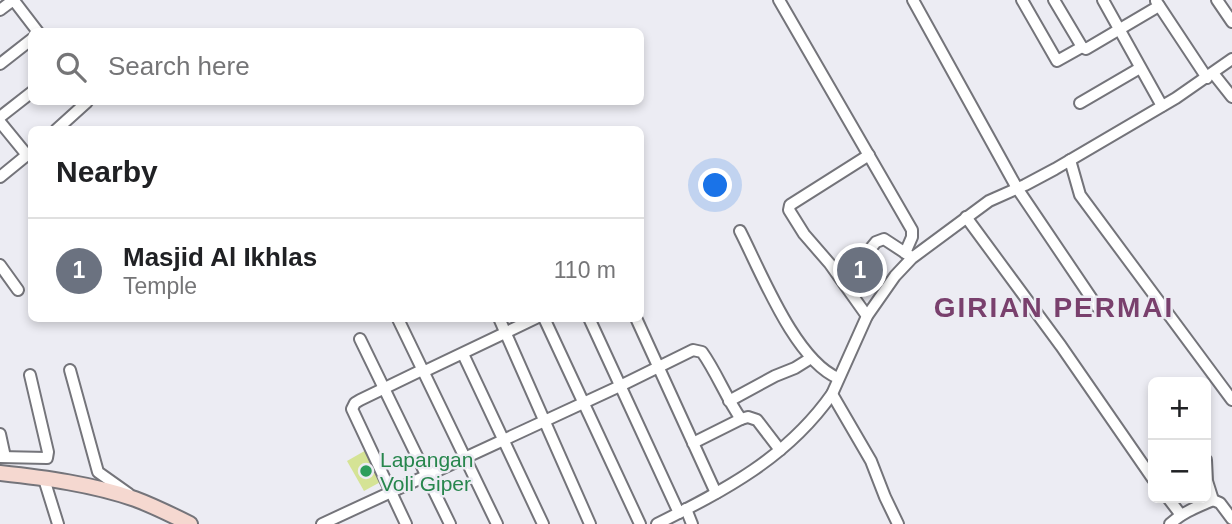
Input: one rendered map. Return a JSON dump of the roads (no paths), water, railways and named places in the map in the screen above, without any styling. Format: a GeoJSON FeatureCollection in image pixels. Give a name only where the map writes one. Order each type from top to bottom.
{"type":"FeatureCollection","features":[{"type":"Feature","properties":{"kind":"street"},"geometry":{"type":"LineString","coordinates":[[779,0],[912,230],[909,255]]}},
{"type":"Feature","properties":{"kind":"street"},"geometry":{"type":"LineString","coordinates":[[913,0],[1017,188],[1098,309]]}},
{"type":"Feature","properties":{"kind":"street"},"geometry":{"type":"LineString","coordinates":[[1022,0],[1057,61],[1082,47]]}},
{"type":"Feature","properties":{"kind":"street"},"geometry":{"type":"LineString","coordinates":[[1054,0],[1082,47],[1086,49],[1120,30],[1158,3],[1210,76],[1232,97]]}},
{"type":"Feature","properties":{"kind":"street"},"geometry":{"type":"LineString","coordinates":[[1103,0],[1162,106]]}},
{"type":"Feature","properties":{"kind":"street"},"geometry":{"type":"LineString","coordinates":[[1217,0],[1232,22]]}},
{"type":"Feature","properties":{"kind":"street"},"geometry":{"type":"LineString","coordinates":[[0,10],[12,1],[15,2],[35,28]]}},
{"type":"Feature","properties":{"kind":"street"},"geometry":{"type":"LineString","coordinates":[[0,64],[28,42]]}},
{"type":"Feature","properties":{"kind":"street"},"geometry":{"type":"LineString","coordinates":[[657,524],[748,475],[780,450],[824,404],[832,394],[867,316],[909,255],[989,201],[1043,176],[1162,106],[1232,59]]}},
{"type":"Feature","properties":{"kind":"street"},"geometry":{"type":"LineString","coordinates":[[1080,103],[1140,68]]}},
{"type":"Feature","properties":{"kind":"street"},"geometry":{"type":"LineString","coordinates":[[28,96],[0,122],[28,152]]}},
{"type":"Feature","properties":{"kind":"street"},"geometry":{"type":"LineString","coordinates":[[60,126],[84,105]]}},
{"type":"Feature","properties":{"kind":"street"},"geometry":{"type":"LineString","coordinates":[[0,177],[28,154]]}},
{"type":"Feature","properties":{"kind":"street"},"geometry":{"type":"LineString","coordinates":[[867,316],[830,264],[804,234],[789,210],[790,205],[869,155]]}},
{"type":"Feature","properties":{"kind":"street"},"geometry":{"type":"LineString","coordinates":[[1070,160],[1080,195],[1232,400]]}},
{"type":"Feature","properties":{"kind":"street"},"geometry":{"type":"LineString","coordinates":[[966,217],[1148,471]]}},
{"type":"Feature","properties":{"kind":"street"},"geometry":{"type":"LineString","coordinates":[[740,231],[776,305],[811,358],[828,374],[838,378]]}},
{"type":"Feature","properties":{"kind":"street"},"geometry":{"type":"LineString","coordinates":[[867,253],[876,242],[884,239],[909,255]]}},
{"type":"Feature","properties":{"kind":"street"},"geometry":{"type":"LineString","coordinates":[[0,265],[18,290]]}},
{"type":"Feature","properties":{"kind":"street"},"geometry":{"type":"LineString","coordinates":[[400,322],[497,524]]}},
{"type":"Feature","properties":{"kind":"street"},"geometry":{"type":"LineString","coordinates":[[501,322],[590,524]]}},
{"type":"Feature","properties":{"kind":"street"},"geometry":{"type":"LineString","coordinates":[[406,524],[352,409],[355,403],[528,322]]}},
{"type":"Feature","properties":{"kind":"street"},"geometry":{"type":"LineString","coordinates":[[546,322],[640,524]]}},
{"type":"Feature","properties":{"kind":"street"},"geometry":{"type":"LineString","coordinates":[[591,322],[682,511],[692,524]]}},
{"type":"Feature","properties":{"kind":"street"},"geometry":{"type":"LineString","coordinates":[[638,322],[716,493]]}},
{"type":"Feature","properties":{"kind":"street"},"geometry":{"type":"LineString","coordinates":[[360,339],[450,524]]}},
{"type":"Feature","properties":{"kind":"street"},"geometry":{"type":"LineString","coordinates":[[322,524],[693,350],[702,352],[741,419]]}},
{"type":"Feature","properties":{"kind":"street"},"geometry":{"type":"LineString","coordinates":[[463,354],[543,524]]}},
{"type":"Feature","properties":{"kind":"street"},"geometry":{"type":"LineString","coordinates":[[729,401],[811,358]]}},
{"type":"Feature","properties":{"kind":"street"},"geometry":{"type":"LineString","coordinates":[[70,370],[98,472],[137,500]]}},
{"type":"Feature","properties":{"kind":"street"},"geometry":{"type":"LineString","coordinates":[[0,434],[3,457],[47,457],[30,375]]}},
{"type":"Feature","properties":{"kind":"street"},"geometry":{"type":"LineString","coordinates":[[832,394],[871,461],[898,524]]}},
{"type":"Feature","properties":{"kind":"street"},"geometry":{"type":"LineString","coordinates":[[693,443],[741,419],[753,418],[780,450]]}},
{"type":"Feature","properties":{"kind":"street"},"geometry":{"type":"LineString","coordinates":[[0,473],[95,489],[137,500],[190,524]]}},
{"type":"Feature","properties":{"kind":"street"},"geometry":{"type":"LineString","coordinates":[[44,479],[58,524]]}},
{"type":"Feature","properties":{"kind":"street"},"geometry":{"type":"LineString","coordinates":[[1211,494],[1213,500]]}},
{"type":"Feature","properties":{"kind":"street"},"geometry":{"type":"LineString","coordinates":[[1170,524],[1181,514],[1213,500],[1220,503],[1232,519]]}},
{"type":"Feature","properties":{"kind":"street"},"geometry":{"type":"LineString","coordinates":[[1172,503],[1181,514]]}},
{"type":"Feature","properties":{"kind":"place","name":"Masjid Al Ikhlas"},"geometry":{"type":"Point","coordinates":[860,270]}},
{"type":"Feature","properties":{"kind":"place","name":"Lapangan Voli Giper"},"geometry":{"type":"Point","coordinates":[366,471]}},
{"type":"Feature","properties":{"kind":"district","name":"GIRIAN PERMAI"},"geometry":{"type":"Point","coordinates":[1054,307]}}]}
